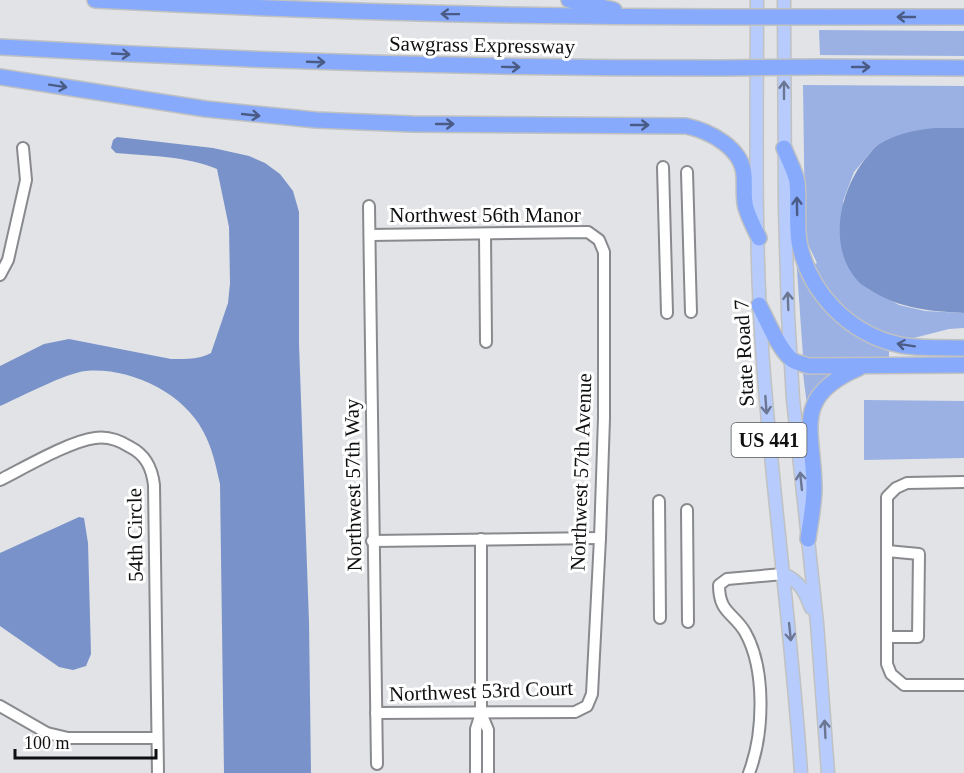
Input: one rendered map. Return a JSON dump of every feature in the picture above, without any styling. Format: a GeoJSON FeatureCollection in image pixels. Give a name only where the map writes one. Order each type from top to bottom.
{"type":"FeatureCollection","features":[{"type":"Feature","properties":{"kind":"highway","name":"Sawgrass Expressway"},"geometry":{"type":"LineString","coordinates":[[95,0],[351,12],[656,18],[964,17]]}},
{"type":"Feature","properties":{"kind":"highway"},"geometry":{"type":"LineString","coordinates":[[569,0],[656,18]]}},
{"type":"Feature","properties":{"kind":"highway","name":"Sawgrass Expressway"},"geometry":{"type":"LineString","coordinates":[[0,47],[389,64],[964,68]]}},
{"type":"Feature","properties":{"kind":"highway"},"geometry":{"type":"LineString","coordinates":[[902,68],[964,74]]}},
{"type":"Feature","properties":{"kind":"highway"},"geometry":{"type":"LineString","coordinates":[[0,77],[206,109],[316,120],[401,124],[686,126],[703,130],[718,138],[735,153],[744,170],[745,206],[759,238]]}},
{"type":"Feature","properties":{"kind":"highway"},"geometry":{"type":"LineString","coordinates":[[784,148],[797,181],[798,232],[802,254],[813,280],[833,308],[858,328],[889,342],[911,347],[964,348]]}},
{"type":"Feature","properties":{"kind":"highway"},"geometry":{"type":"LineString","coordinates":[[759,305],[791,359],[809,366],[964,365]]}},
{"type":"Feature","properties":{"kind":"highway"},"geometry":{"type":"LineString","coordinates":[[808,539],[814,489],[809,429],[812,412],[819,397],[833,382],[865,365]]}},
{"type":"Feature","properties":{"kind":"main road","name":"State Road 7"},"geometry":{"type":"LineString","coordinates":[[757,0],[759,305],[770,452],[790,634],[801,773]]}},
{"type":"Feature","properties":{"kind":"main road","name":"US 441"},"geometry":{"type":"LineString","coordinates":[[784,0],[785,244],[791,359],[817,623],[828,773]]}},
{"type":"Feature","properties":{"kind":"main road"},"geometry":{"type":"LineString","coordinates":[[783,574],[793,578],[804,589],[817,623]]}},
{"type":"Feature","properties":{"kind":"street"},"geometry":{"type":"LineString","coordinates":[[0,275],[11,250],[26,180],[23,148]]}},
{"type":"Feature","properties":{"kind":"street"},"geometry":{"type":"LineString","coordinates":[[663,167],[667,313]]}},
{"type":"Feature","properties":{"kind":"street"},"geometry":{"type":"LineString","coordinates":[[687,172],[691,312]]}},
{"type":"Feature","properties":{"kind":"street","name":"Northwest 57th Way"},"geometry":{"type":"LineString","coordinates":[[369,206],[372,541],[377,764]]}},
{"type":"Feature","properties":{"kind":"street","name":"Northwest 56th Manor"},"geometry":{"type":"LineString","coordinates":[[370,235],[588,232],[599,240]]}},
{"type":"Feature","properties":{"kind":"street"},"geometry":{"type":"LineString","coordinates":[[485,234],[486,342]]}},
{"type":"Feature","properties":{"kind":"street","name":"Northwest 57th Avenue"},"geometry":{"type":"LineString","coordinates":[[587,706],[592,694],[604,418],[604,252],[599,240]]}},
{"type":"Feature","properties":{"kind":"street","name":"54th Circle"},"geometry":{"type":"LineString","coordinates":[[0,480],[81,441],[95,438],[120,441],[134,448],[146,459],[152,470],[158,773]]}},
{"type":"Feature","properties":{"kind":"street"},"geometry":{"type":"LineString","coordinates":[[964,482],[907,483],[896,488],[887,497],[887,664],[891,674],[904,685],[964,685]]}},
{"type":"Feature","properties":{"kind":"street"},"geometry":{"type":"LineString","coordinates":[[658,501],[660,618]]}},
{"type":"Feature","properties":{"kind":"street"},"geometry":{"type":"LineString","coordinates":[[687,510],[688,622]]}},
{"type":"Feature","properties":{"kind":"street"},"geometry":{"type":"LineString","coordinates":[[372,541],[600,538]]}},
{"type":"Feature","properties":{"kind":"street"},"geometry":{"type":"LineString","coordinates":[[476,773],[476,729],[481,713],[481,539]]}},
{"type":"Feature","properties":{"kind":"street"},"geometry":{"type":"LineString","coordinates":[[887,551],[919,554],[918,637],[887,637]]}},
{"type":"Feature","properties":{"kind":"street"},"geometry":{"type":"LineString","coordinates":[[749,773],[760,726],[760,689],[755,655],[744,631],[725,609],[719,598],[719,585],[727,579],[783,574]]}},
{"type":"Feature","properties":{"kind":"street"},"geometry":{"type":"LineString","coordinates":[[0,706],[47,733],[68,738],[157,738]]}},
{"type":"Feature","properties":{"kind":"street","name":"Northwest 53rd Court"},"geometry":{"type":"LineString","coordinates":[[376,713],[575,712],[587,706]]}},
{"type":"Feature","properties":{"kind":"street"},"geometry":{"type":"LineString","coordinates":[[481,713],[488,730],[488,773]]}},
{"type":"Feature","properties":{"kind":"shaded area"},"geometry":{"type":"Polygon","coordinates":[[[819,30],[964,31],[964,56],[820,55],[819,30]]]}},
{"type":"Feature","properties":{"kind":"shaded area"},"geometry":{"type":"Polygon","coordinates":[[[803,85],[964,86],[964,128],[934,128],[876,146],[854,172],[843,201],[858,281],[899,305],[925,311],[964,313],[964,328],[949,329],[906,340],[884,336],[841,310],[812,265],[817,263],[808,244],[805,227],[803,85]]]}},
{"type":"Feature","properties":{"kind":"shaded area"},"geometry":{"type":"Polygon","coordinates":[[[934,128],[964,128],[964,313],[916,308],[883,297],[857,280],[842,251],[840,218],[844,202],[849,186],[866,158],[876,146],[898,135],[934,128]]]}},
{"type":"Feature","properties":{"kind":"shaded area"},"geometry":{"type":"Polygon","coordinates":[[[117,137],[213,148],[249,156],[265,163],[280,174],[293,191],[299,212],[299,344],[309,622],[311,773],[224,773],[220,484],[209,443],[194,417],[168,394],[153,385],[119,373],[102,371],[86,371],[67,376],[0,406],[0,366],[44,344],[69,339],[171,359],[196,358],[211,353],[228,303],[230,283],[229,227],[217,169],[181,159],[116,153],[111,148],[113,140],[117,137]]]}},
{"type":"Feature","properties":{"kind":"shaded area"},"geometry":{"type":"Polygon","coordinates":[[[796,256],[868,340],[868,343],[889,351],[889,360],[819,359],[803,356],[796,256]]]}},
{"type":"Feature","properties":{"kind":"shaded area"},"geometry":{"type":"Polygon","coordinates":[[[803,373],[834,373],[807,406],[803,373]]]}},
{"type":"Feature","properties":{"kind":"shaded area"},"geometry":{"type":"Polygon","coordinates":[[[864,400],[964,401],[964,458],[864,460],[864,400]]]}},
{"type":"Feature","properties":{"kind":"shaded area"},"geometry":{"type":"Polygon","coordinates":[[[79,517],[84,518],[88,543],[91,654],[86,666],[73,670],[59,667],[0,626],[0,553],[79,517]]]}}]}
